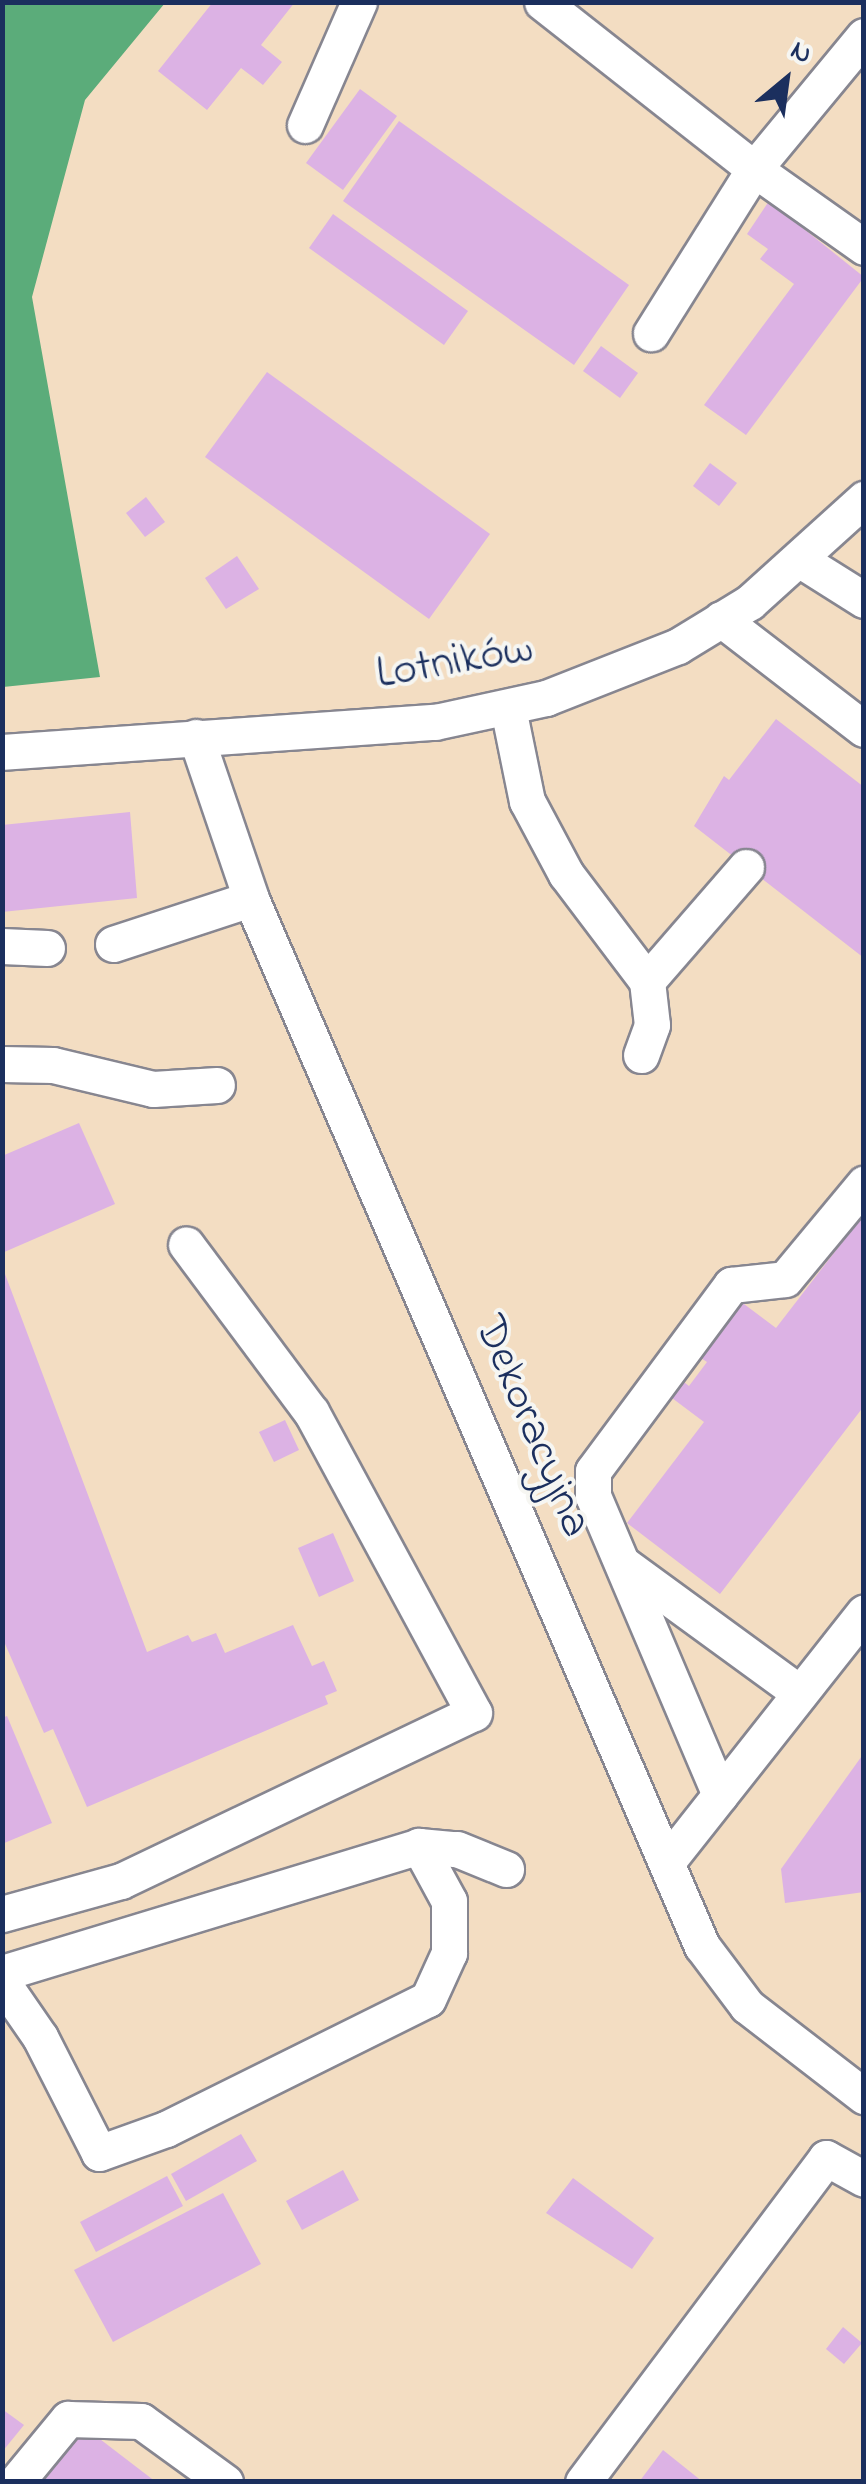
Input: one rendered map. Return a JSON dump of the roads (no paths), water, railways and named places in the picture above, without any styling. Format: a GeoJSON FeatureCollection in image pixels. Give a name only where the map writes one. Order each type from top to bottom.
{"type":"FeatureCollection","features":[{"type":"Feature","properties":{"kind":"street"},"geometry":{"type":"LineString","coordinates":[[305,124],[359,2]]}},
{"type":"Feature","properties":{"kind":"street"},"geometry":{"type":"LineString","coordinates":[[542,2],[754,169],[864,247]]}},
{"type":"Feature","properties":{"kind":"street"},"geometry":{"type":"LineString","coordinates":[[652,332],[754,169],[864,36]]}},
{"type":"Feature","properties":{"kind":"street","name":"Lotników"},"geometry":{"type":"LineString","coordinates":[[2,752],[436,722],[508,708],[678,646],[802,561],[864,498]]}},
{"type":"Feature","properties":{"kind":"street"},"geometry":{"type":"LineString","coordinates":[[802,561],[864,600]]}},
{"type":"Feature","properties":{"kind":"street"},"geometry":{"type":"LineString","coordinates":[[721,619],[864,730]]}},
{"type":"Feature","properties":{"kind":"street"},"geometry":{"type":"LineString","coordinates":[[508,708],[526,801],[566,874],[647,981],[652,1025],[641,1055]]}},
{"type":"Feature","properties":{"kind":"street","name":"Dekoracyjna"},"geometry":{"type":"LineString","coordinates":[[196,736],[251,899],[702,1946],[747,2006],[864,2096]]}},
{"type":"Feature","properties":{"kind":"street"},"geometry":{"type":"LineString","coordinates":[[647,981],[746,867]]}},
{"type":"Feature","properties":{"kind":"street"},"geometry":{"type":"LineString","coordinates":[[113,944],[251,899]]}},
{"type":"Feature","properties":{"kind":"street"},"geometry":{"type":"LineString","coordinates":[[2,946],[47,948]]}},
{"type":"Feature","properties":{"kind":"street"},"geometry":{"type":"LineString","coordinates":[[2,1064],[53,1066],[153,1089],[217,1085]]}},
{"type":"Feature","properties":{"kind":"street"},"geometry":{"type":"LineString","coordinates":[[720,1795],[593,1496],[593,1471],[622,1425],[732,1285],[785,1279],[864,1184]]}},
{"type":"Feature","properties":{"kind":"street"},"geometry":{"type":"LineString","coordinates":[[2,1914],[121,1881],[474,1713],[311,1412],[186,1244]]}},
{"type":"Feature","properties":{"kind":"street"},"geometry":{"type":"LineString","coordinates":[[621,1562],[800,1693]]}},
{"type":"Feature","properties":{"kind":"street"},"geometry":{"type":"LineString","coordinates":[[667,1862],[864,1613]]}},
{"type":"Feature","properties":{"kind":"street"},"geometry":{"type":"LineString","coordinates":[[2,1982],[40,2037],[99,2153],[166,2129],[428,2000],[449,1953],[449,1900],[420,1846]]}},
{"type":"Feature","properties":{"kind":"street"},"geometry":{"type":"LineString","coordinates":[[2,1973],[420,1846],[458,1849],[506,1869]]}},
{"type":"Feature","properties":{"kind":"street"},"geometry":{"type":"LineString","coordinates":[[583,2482],[826,2158],[864,2179]]}},
{"type":"Feature","properties":{"kind":"street"},"geometry":{"type":"LineString","coordinates":[[16,2482],[68,2419],[141,2421],[225,2482]]}}]}
